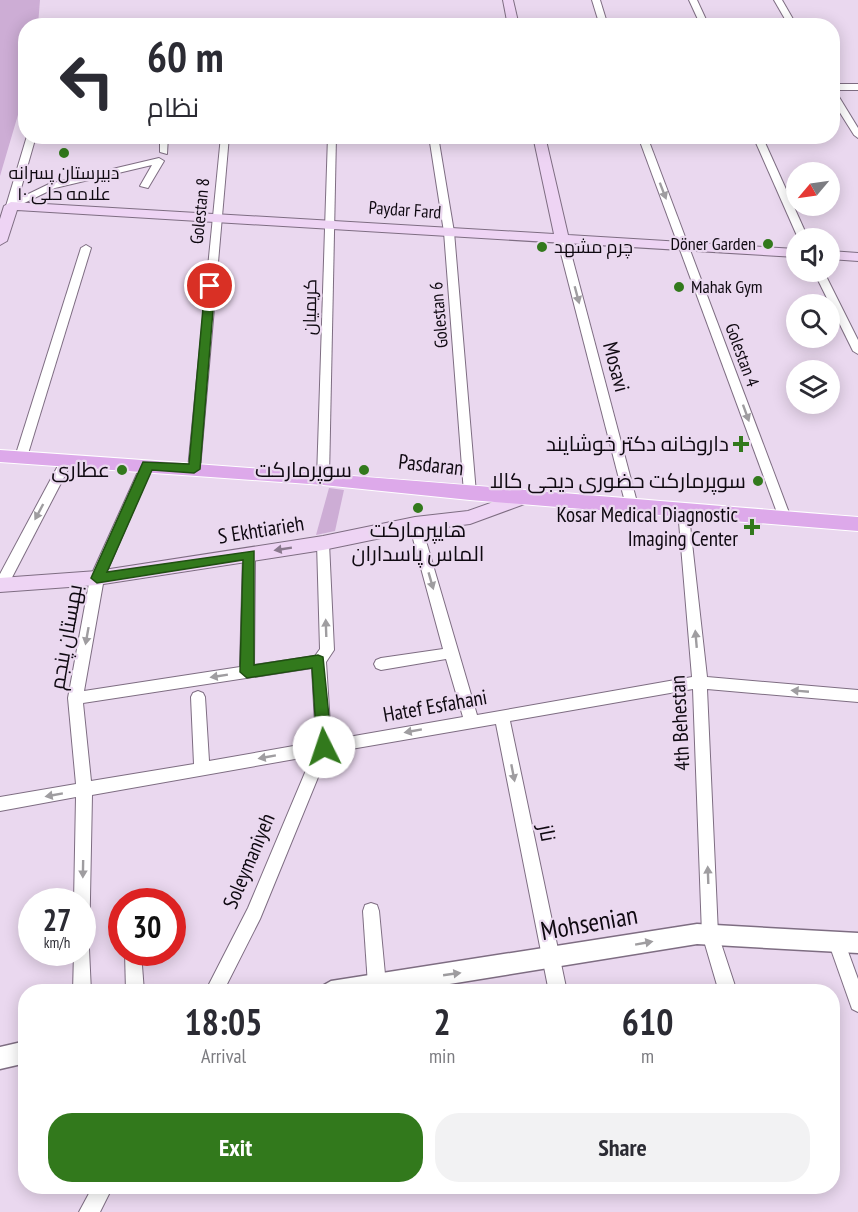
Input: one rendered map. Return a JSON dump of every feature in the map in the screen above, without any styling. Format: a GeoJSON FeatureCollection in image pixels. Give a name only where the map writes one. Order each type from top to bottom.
{"type":"FeatureCollection","features":[{"type":"Feature","properties":{"kind":"main road"},"geometry":{"type":"LineString","coordinates":[[508,0],[512,18]]}},
{"type":"Feature","properties":{"kind":"main road"},"geometry":{"type":"LineString","coordinates":[[541,144],[562,238]]}},
{"type":"Feature","properties":{"kind":"main road"},"geometry":{"type":"LineString","coordinates":[[0,241],[11,206]]}},
{"type":"Feature","properties":{"kind":"main road","name":"Paydar Fard"},"geometry":{"type":"LineString","coordinates":[[11,206],[786,252]]}},
{"type":"Feature","properties":{"kind":"main road"},"geometry":{"type":"LineString","coordinates":[[840,256],[858,257]]}},
{"type":"Feature","properties":{"kind":"main road","name":"Pasdaran"},"geometry":{"type":"LineString","coordinates":[[0,456],[323,478],[470,493],[858,524]]}},
{"type":"Feature","properties":{"kind":"main road","name":"S Ekhtiarieh"},"geometry":{"type":"LineString","coordinates":[[1,585],[97,578],[323,543],[416,524],[470,517],[524,497]]}},
{"type":"Feature","properties":{"kind":"street"},"geometry":{"type":"LineString","coordinates":[[596,0],[602,18]]}},
{"type":"Feature","properties":{"kind":"street"},"geometry":{"type":"LineString","coordinates":[[693,0],[701,18]]}},
{"type":"Feature","properties":{"kind":"street"},"geometry":{"type":"LineString","coordinates":[[778,0],[788,18]]}},
{"type":"Feature","properties":{"kind":"street"},"geometry":{"type":"LineString","coordinates":[[840,87],[858,87]]}},
{"type":"Feature","properties":{"kind":"street"},"geometry":{"type":"LineString","coordinates":[[840,105],[858,135]]}},
{"type":"Feature","properties":{"kind":"street"},"geometry":{"type":"LineString","coordinates":[[11,206],[30,144]]}},
{"type":"Feature","properties":{"kind":"street"},"geometry":{"type":"LineString","coordinates":[[145,186],[161,156],[163,144]]}},
{"type":"Feature","properties":{"kind":"street","name":"Golestan 8"},"geometry":{"type":"LineString","coordinates":[[194,469],[224,144]]}},
{"type":"Feature","properties":{"kind":"street","name":"کریمیان"},"geometry":{"type":"LineString","coordinates":[[323,478],[332,144]]}},
{"type":"Feature","properties":{"kind":"street","name":"Golestan 6"},"geometry":{"type":"LineString","coordinates":[[434,144],[449,232],[470,493]]}},
{"type":"Feature","properties":{"kind":"street","name":"Golestan 4"},"geometry":{"type":"LineString","coordinates":[[645,144],[785,518]]}},
{"type":"Feature","properties":{"kind":"street"},"geometry":{"type":"LineString","coordinates":[[761,144],[798,228]]}},
{"type":"Feature","properties":{"kind":"street"},"geometry":{"type":"LineString","coordinates":[[11,206],[52,186],[161,156]]}},
{"type":"Feature","properties":{"kind":"street","name":"Mosavi"},"geometry":{"type":"LineString","coordinates":[[562,238],[632,506]]}},
{"type":"Feature","properties":{"kind":"street"},"geometry":{"type":"LineString","coordinates":[[21,457],[86,248]]}},
{"type":"Feature","properties":{"kind":"street"},"geometry":{"type":"LineString","coordinates":[[824,282],[858,351]]}},
{"type":"Feature","properties":{"kind":"street"},"geometry":{"type":"LineString","coordinates":[[1,585],[67,460]]}},
{"type":"Feature","properties":{"kind":"street","name":"بهستان پنجم"},"geometry":{"type":"LineString","coordinates":[[83,888],[84,790],[75,698],[97,578],[147,465]]}},
{"type":"Feature","properties":{"kind":"street","name":"4th Behestan"},"geometry":{"type":"LineString","coordinates":[[684,510],[700,682],[710,934],[726,984]]}},
{"type":"Feature","properties":{"kind":"street"},"geometry":{"type":"LineString","coordinates":[[416,524],[471,721]]}},
{"type":"Feature","properties":{"kind":"street"},"geometry":{"type":"LineString","coordinates":[[75,698],[318,661],[327,650],[323,543]]}},
{"type":"Feature","properties":{"kind":"street"},"geometry":{"type":"LineString","coordinates":[[247,672],[249,554]]}},
{"type":"Feature","properties":{"kind":"street"},"geometry":{"type":"LineString","coordinates":[[381,664],[452,653]]}},
{"type":"Feature","properties":{"kind":"street"},"geometry":{"type":"LineString","coordinates":[[318,661],[324,747]]}},
{"type":"Feature","properties":{"kind":"street","name":"Hatef Esfahani"},"geometry":{"type":"LineString","coordinates":[[0,804],[700,682],[858,696]]}},
{"type":"Feature","properties":{"kind":"street"},"geometry":{"type":"LineString","coordinates":[[198,697],[202,768]]}},
{"type":"Feature","properties":{"kind":"street","name":"ناز"},"geometry":{"type":"LineString","coordinates":[[502,716],[556,984]]}},
{"type":"Feature","properties":{"kind":"street","name":"Soleymaniyeh"},"geometry":{"type":"LineString","coordinates":[[217,984],[254,913],[324,747]]}},
{"type":"Feature","properties":{"kind":"street"},"geometry":{"type":"LineString","coordinates":[[371,911],[377,984]]}},
{"type":"Feature","properties":{"kind":"street","name":"Mohsenian"},"geometry":{"type":"LineString","coordinates":[[415,984],[550,959],[710,934],[858,943]]}},
{"type":"Feature","properties":{"kind":"street"},"geometry":{"type":"LineString","coordinates":[[836,941],[858,1003]]}},
{"type":"Feature","properties":{"kind":"street"},"geometry":{"type":"LineString","coordinates":[[82,966],[82,984]]}},
{"type":"Feature","properties":{"kind":"street"},"geometry":{"type":"LineString","coordinates":[[134,966],[135,984]]}},
{"type":"Feature","properties":{"kind":"street"},"geometry":{"type":"LineString","coordinates":[[0,1058],[18,1054]]}},
{"type":"Feature","properties":{"kind":"street"},"geometry":{"type":"LineString","coordinates":[[89,1212],[99,1194]]}},
{"type":"Feature","properties":{"kind":"shaded area"},"geometry":{"type":"Polygon","coordinates":[[[0,0],[40,0],[39,18],[18,18],[18,115],[0,176],[0,0]]]}},
{"type":"Feature","properties":{"kind":"shaded area"},"geometry":{"type":"Polygon","coordinates":[[[329,488],[344,490],[335,531],[316,535],[329,488]]]}},
{"type":"Feature","properties":{"kind":"place","name":"دبیرستان پسرانه علامه حلی ۱۰"},"geometry":{"type":"Point","coordinates":[64,153]}},
{"type":"Feature","properties":{"kind":"place","name":"Döner Garden"},"geometry":{"type":"Point","coordinates":[768,244]}},
{"type":"Feature","properties":{"kind":"place","name":"چرم مشهد"},"geometry":{"type":"Point","coordinates":[542,247]}},
{"type":"Feature","properties":{"kind":"place","name":"Mahak Gym"},"geometry":{"type":"Point","coordinates":[679,287]}},
{"type":"Feature","properties":{"kind":"place","name":"داروخانه دکتر خوشایند"},"geometry":{"type":"Point","coordinates":[741,444]}},
{"type":"Feature","properties":{"kind":"place","name":"عطاری"},"geometry":{"type":"Point","coordinates":[122,470]}},
{"type":"Feature","properties":{"kind":"place","name":"سوپرمارکت"},"geometry":{"type":"Point","coordinates":[364,470]}},
{"type":"Feature","properties":{"kind":"place","name":"سوپرمارکت حضوری دیجی کالا"},"geometry":{"type":"Point","coordinates":[758,481]}},
{"type":"Feature","properties":{"kind":"place","name":"هایپرمارکت الماس پاسداران"},"geometry":{"type":"Point","coordinates":[418,508]}},
{"type":"Feature","properties":{"kind":"place","name":"Kosar Medical Diagnostic Imaging Center"},"geometry":{"type":"Point","coordinates":[752,527]}},
{"type":"Feature","properties":{"kind":"route"},"geometry":{"type":"LineString","coordinates":[[210,286],[194,469],[147,465],[97,578],[249,554],[247,672],[318,661],[324,747]]}}]}
